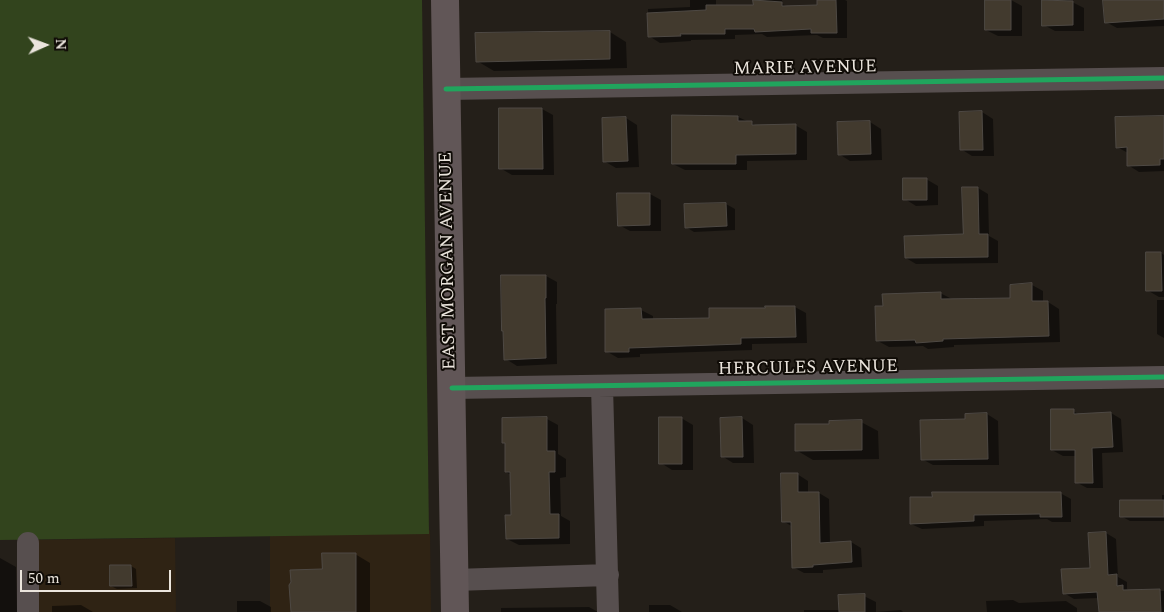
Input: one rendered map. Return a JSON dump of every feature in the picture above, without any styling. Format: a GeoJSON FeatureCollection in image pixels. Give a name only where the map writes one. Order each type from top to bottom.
{"type":"FeatureCollection","features":[{"type":"Feature","properties":{"kind":"main road","name":"EAST MORGAN AVENUE"},"geometry":{"type":"LineString","coordinates":[[445,0],[455,612]]}},
{"type":"Feature","properties":{"kind":"street","name":"MARIE AVENUE"},"geometry":{"type":"LineString","coordinates":[[446,89],[1164,78]]}},
{"type":"Feature","properties":{"kind":"street","name":"HERCULES AVENUE"},"geometry":{"type":"LineString","coordinates":[[452,388],[1164,376]]}},
{"type":"Feature","properties":{"kind":"street"},"geometry":{"type":"LineString","coordinates":[[602,386],[608,612]]}},
{"type":"Feature","properties":{"kind":"street"},"geometry":{"type":"LineString","coordinates":[[28,543],[28,612]]}},
{"type":"Feature","properties":{"kind":"street"},"geometry":{"type":"LineString","coordinates":[[455,580],[608,575]]}},
{"type":"Feature","properties":{"kind":"shaded area"},"geometry":{"type":"Polygon","coordinates":[[[430,530],[431,612],[270,612],[270,533],[430,530]]]}},
{"type":"Feature","properties":{"kind":"shaded area"},"geometry":{"type":"Polygon","coordinates":[[[175,538],[176,612],[26,612],[25,540],[175,538]]]}},
{"type":"Feature","properties":{"kind":"green space"},"geometry":{"type":"Polygon","coordinates":[[[0,0],[422,0],[429,534],[0,540],[0,0]]]}},
{"type":"Feature","properties":{"kind":"building"},"geometry":{"type":"Polygon","coordinates":[[[753,0],[782,2],[782,6],[817,5],[817,0],[836,0],[837,33],[811,33],[811,29],[755,32],[754,29],[725,29],[725,34],[680,34],[681,36],[648,37],[647,13],[706,10],[706,5],[753,5],[753,0]]]}},
{"type":"Feature","properties":{"kind":"building"},"geometry":{"type":"Polygon","coordinates":[[[985,0],[1011,0],[1011,30],[985,30],[985,0]]]}},
{"type":"Feature","properties":{"kind":"building"},"geometry":{"type":"Polygon","coordinates":[[[1042,0],[1073,1],[1073,25],[1042,26],[1042,0]]]}},
{"type":"Feature","properties":{"kind":"building"},"geometry":{"type":"Polygon","coordinates":[[[1103,0],[1164,0],[1164,19],[1105,23],[1103,0]]]}},
{"type":"Feature","properties":{"kind":"building"},"geometry":{"type":"Polygon","coordinates":[[[610,31],[610,59],[476,62],[475,33],[610,31]]]}},
{"type":"Feature","properties":{"kind":"building"},"geometry":{"type":"Polygon","coordinates":[[[499,108],[542,108],[543,169],[499,169],[499,108]]]}},
{"type":"Feature","properties":{"kind":"building"},"geometry":{"type":"Polygon","coordinates":[[[982,111],[983,150],[960,150],[959,112],[982,111]]]}},
{"type":"Feature","properties":{"kind":"building"},"geometry":{"type":"Polygon","coordinates":[[[672,115],[738,116],[738,121],[752,121],[752,125],[796,124],[796,154],[736,155],[736,164],[672,164],[672,115]]]}},
{"type":"Feature","properties":{"kind":"building"},"geometry":{"type":"Polygon","coordinates":[[[1164,116],[1164,159],[1160,159],[1160,165],[1127,166],[1127,147],[1116,148],[1115,117],[1164,116]]]}},
{"type":"Feature","properties":{"kind":"building"},"geometry":{"type":"Polygon","coordinates":[[[626,117],[628,161],[603,162],[602,118],[626,117]]]}},
{"type":"Feature","properties":{"kind":"building"},"geometry":{"type":"Polygon","coordinates":[[[870,121],[871,154],[838,155],[837,122],[870,121]]]}},
{"type":"Feature","properties":{"kind":"building"},"geometry":{"type":"Polygon","coordinates":[[[903,178],[927,178],[927,200],[903,200],[903,178]]]}},
{"type":"Feature","properties":{"kind":"building"},"geometry":{"type":"Polygon","coordinates":[[[962,187],[978,187],[979,234],[988,234],[988,257],[905,258],[904,236],[963,234],[962,187]]]}},
{"type":"Feature","properties":{"kind":"building"},"geometry":{"type":"Polygon","coordinates":[[[617,193],[650,193],[650,225],[618,226],[617,193]]]}},
{"type":"Feature","properties":{"kind":"building"},"geometry":{"type":"Polygon","coordinates":[[[726,203],[727,226],[685,228],[684,204],[726,203]]]}},
{"type":"Feature","properties":{"kind":"building"},"geometry":{"type":"Polygon","coordinates":[[[1146,252],[1161,252],[1162,291],[1146,291],[1146,252]]]}},
{"type":"Feature","properties":{"kind":"building"},"geometry":{"type":"Polygon","coordinates":[[[501,275],[546,275],[546,358],[504,360],[501,275]]]}},
{"type":"Feature","properties":{"kind":"building"},"geometry":{"type":"Polygon","coordinates":[[[1032,283],[1032,301],[1048,301],[1049,336],[943,339],[943,341],[916,343],[915,340],[876,341],[875,306],[883,306],[882,294],[941,292],[941,299],[1010,298],[1010,285],[1032,283]]]}},
{"type":"Feature","properties":{"kind":"building"},"geometry":{"type":"Polygon","coordinates":[[[765,306],[795,306],[796,337],[741,338],[741,344],[629,348],[629,352],[605,352],[605,309],[641,308],[642,319],[709,318],[709,308],[765,308],[765,306]]]}},
{"type":"Feature","properties":{"kind":"building"},"geometry":{"type":"Polygon","coordinates":[[[1051,409],[1074,409],[1074,414],[1111,412],[1113,447],[1092,448],[1093,483],[1075,483],[1075,450],[1051,450],[1051,409]]]}},
{"type":"Feature","properties":{"kind":"building"},"geometry":{"type":"Polygon","coordinates":[[[987,413],[988,459],[921,460],[920,420],[965,419],[965,414],[987,413]]]}},
{"type":"Feature","properties":{"kind":"building"},"geometry":{"type":"Polygon","coordinates":[[[547,417],[547,451],[555,451],[555,472],[549,472],[550,514],[559,514],[559,538],[506,539],[505,515],[511,515],[510,472],[505,472],[505,443],[502,443],[502,418],[547,417]]]}},
{"type":"Feature","properties":{"kind":"building"},"geometry":{"type":"Polygon","coordinates":[[[659,417],[682,417],[682,464],[659,464],[659,417]]]}},
{"type":"Feature","properties":{"kind":"building"},"geometry":{"type":"Polygon","coordinates":[[[742,417],[743,457],[721,457],[720,418],[742,417]]]}},
{"type":"Feature","properties":{"kind":"building"},"geometry":{"type":"Polygon","coordinates":[[[862,420],[862,450],[795,451],[795,424],[829,424],[829,421],[862,420]]]}},
{"type":"Feature","properties":{"kind":"building"},"geometry":{"type":"Polygon","coordinates":[[[781,473],[798,473],[798,492],[819,492],[820,543],[851,541],[852,562],[792,568],[791,522],[782,522],[781,473]]]}},
{"type":"Feature","properties":{"kind":"building"},"geometry":{"type":"Polygon","coordinates":[[[932,492],[1061,492],[1062,517],[1040,517],[1040,514],[974,515],[974,521],[910,524],[910,497],[932,497],[932,492]]]}},
{"type":"Feature","properties":{"kind":"building"},"geometry":{"type":"Polygon","coordinates":[[[1120,500],[1164,500],[1164,517],[1120,517],[1120,500]]]}},
{"type":"Feature","properties":{"kind":"building"},"geometry":{"type":"Polygon","coordinates":[[[1106,532],[1108,575],[1117,574],[1117,586],[1123,585],[1123,590],[1160,589],[1161,612],[1099,612],[1097,592],[1063,594],[1061,569],[1090,568],[1088,533],[1106,532]]]}},
{"type":"Feature","properties":{"kind":"building"},"geometry":{"type":"Polygon","coordinates":[[[322,553],[356,553],[356,612],[291,612],[290,570],[322,569],[322,553]]]}},
{"type":"Feature","properties":{"kind":"building"},"geometry":{"type":"Polygon","coordinates":[[[110,565],[131,565],[132,586],[110,586],[110,565]]]}},
{"type":"Feature","properties":{"kind":"building"},"geometry":{"type":"Polygon","coordinates":[[[865,594],[865,612],[839,612],[838,595],[865,594]]]}},
{"type":"Feature","properties":{"kind":"cycle path"},"geometry":{"type":"LineString","coordinates":[[446,89],[1164,78]]}},
{"type":"Feature","properties":{"kind":"cycle path"},"geometry":{"type":"LineString","coordinates":[[452,388],[1164,377]]}}]}
